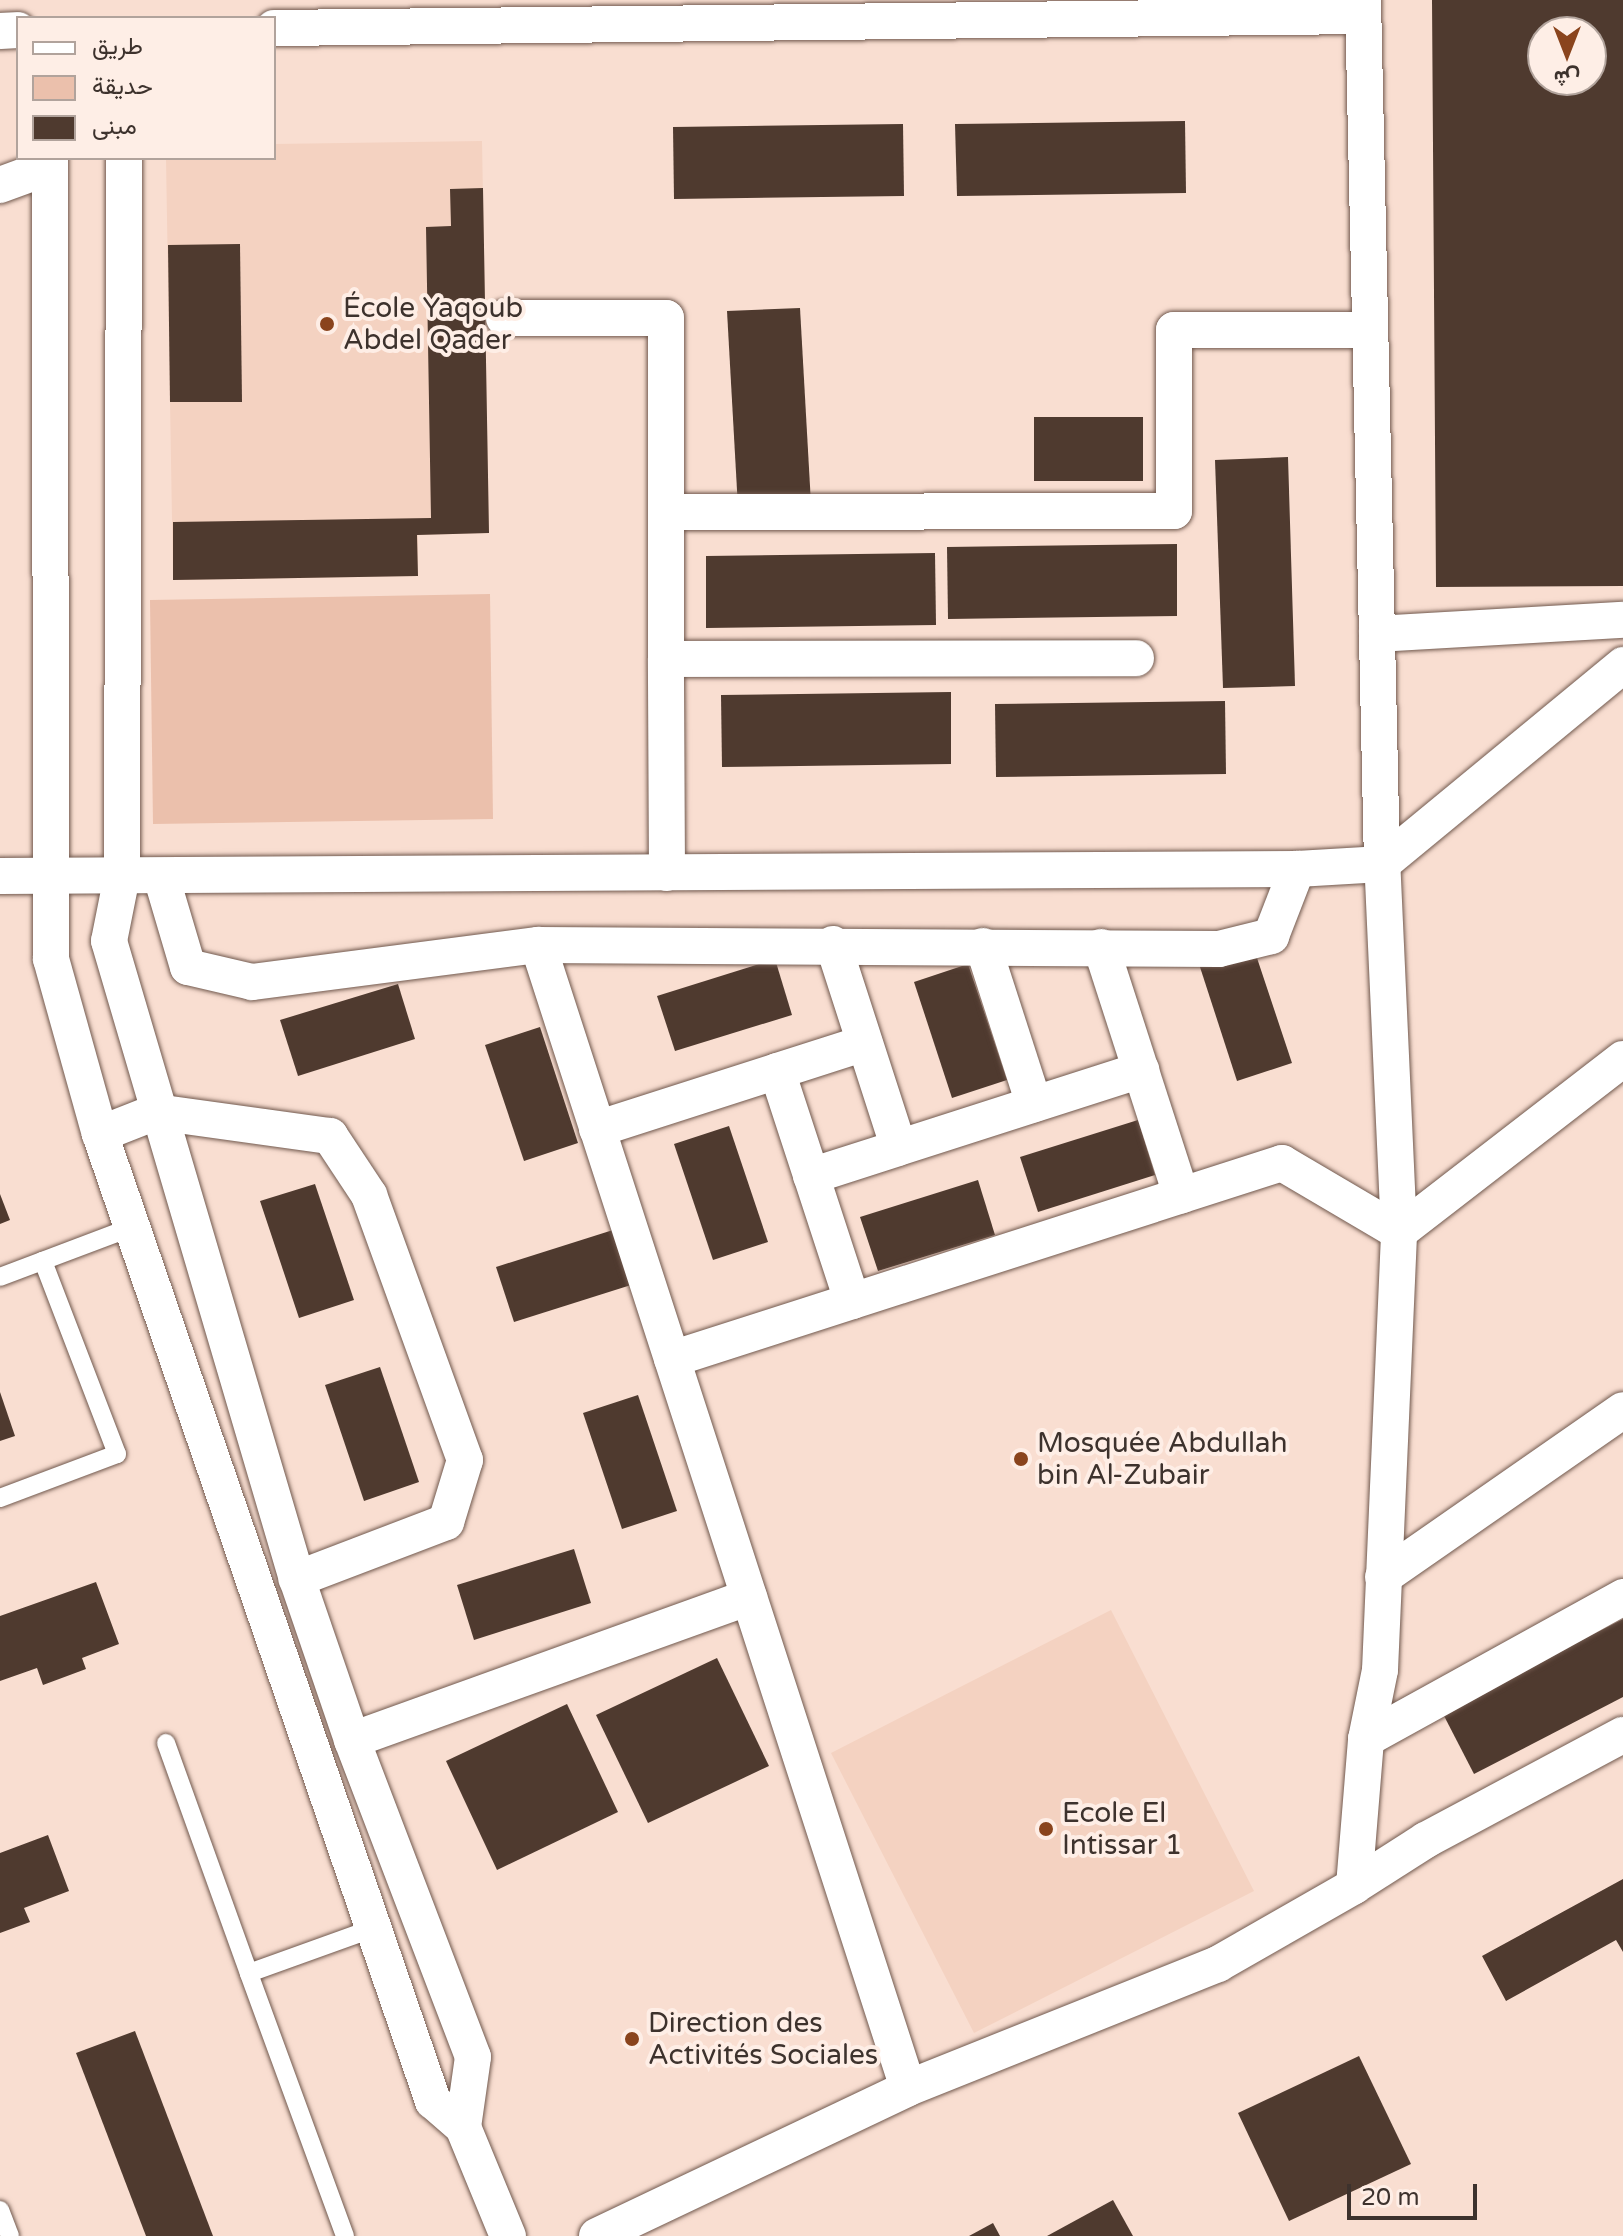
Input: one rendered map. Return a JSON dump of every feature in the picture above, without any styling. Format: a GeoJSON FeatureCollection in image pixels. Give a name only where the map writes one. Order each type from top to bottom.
{"type":"FeatureCollection","features":[{"type":"Feature","properties":{"kind":"street"},"geometry":{"type":"LineString","coordinates":[[277,19],[1363,8],[1382,864],[1399,1232],[1380,1670],[1366,1739],[1354,1886]]}},
{"type":"Feature","properties":{"kind":"street"},"geometry":{"type":"LineString","coordinates":[[124,160],[122,876],[109,941],[156,1112],[297,1579],[352,1740],[473,2057],[463,2127]]}},
{"type":"Feature","properties":{"kind":"street"},"geometry":{"type":"LineString","coordinates":[[0,185],[50,163],[54,875],[51,959],[100,1134],[433,2101],[463,2127],[508,2236]]}},
{"type":"Feature","properties":{"kind":"street"},"geometry":{"type":"LineString","coordinates":[[504,318],[666,318],[667,873]]}},
{"type":"Feature","properties":{"kind":"street"},"geometry":{"type":"LineString","coordinates":[[666,512],[1174,511],[1174,330],[1370,330]]}},
{"type":"Feature","properties":{"kind":"street"},"geometry":{"type":"LineString","coordinates":[[1377,634],[1623,620]]}},
{"type":"Feature","properties":{"kind":"street"},"geometry":{"type":"LineString","coordinates":[[666,659],[1136,658]]}},
{"type":"Feature","properties":{"kind":"street"},"geometry":{"type":"LineString","coordinates":[[2,873],[161,876],[1297,869],[1382,864],[1623,665]]}},
{"type":"Feature","properties":{"kind":"street"},"geometry":{"type":"LineString","coordinates":[[161,876],[188,967],[252,982],[538,945],[833,944],[1219,949],[1271,936],[1297,869]]}},
{"type":"Feature","properties":{"kind":"street"},"geometry":{"type":"LineString","coordinates":[[833,944],[899,1148]]}},
{"type":"Feature","properties":{"kind":"street"},"geometry":{"type":"LineString","coordinates":[[538,945],[908,2088]]}},
{"type":"Feature","properties":{"kind":"street"},"geometry":{"type":"LineString","coordinates":[[983,946],[1034,1104]]}},
{"type":"Feature","properties":{"kind":"street"},"geometry":{"type":"LineString","coordinates":[[1101,947],[1181,1195]]}},
{"type":"Feature","properties":{"kind":"street"},"geometry":{"type":"LineString","coordinates":[[597,1129],[865,1043]]}},
{"type":"Feature","properties":{"kind":"street"},"geometry":{"type":"LineString","coordinates":[[1399,1232],[1623,1059]]}},
{"type":"Feature","properties":{"kind":"street"},"geometry":{"type":"LineString","coordinates":[[811,1176],[1141,1070]]}},
{"type":"Feature","properties":{"kind":"street"},"geometry":{"type":"LineString","coordinates":[[777,1071],[852,1301]]}},
{"type":"Feature","properties":{"kind":"street"},"geometry":{"type":"LineString","coordinates":[[100,1134],[156,1112],[330,1136],[369,1195],[465,1460],[446,1522],[297,1579]]}},
{"type":"Feature","properties":{"kind":"street"},"geometry":{"type":"LineString","coordinates":[[672,1359],[1282,1163],[1399,1232]]}},
{"type":"Feature","properties":{"kind":"street"},"geometry":{"type":"LineString","coordinates":[[1383,1577],[1623,1410]]}},
{"type":"Feature","properties":{"kind":"street"},"geometry":{"type":"LineString","coordinates":[[352,1740],[749,1597]]}},
{"type":"Feature","properties":{"kind":"street"},"geometry":{"type":"LineString","coordinates":[[1366,1739],[1623,1597]]}},
{"type":"Feature","properties":{"kind":"street"},"geometry":{"type":"LineString","coordinates":[[606,2234],[908,2088],[1218,1964],[1354,1886],[1426,1840],[1623,1735]]}},
{"type":"Feature","properties":{"kind":"lane"},"geometry":{"type":"LineString","coordinates":[[0,1277],[132,1227]]}},
{"type":"Feature","properties":{"kind":"lane"},"geometry":{"type":"LineString","coordinates":[[0,1498],[117,1454],[43,1261]]}},
{"type":"Feature","properties":{"kind":"lane"},"geometry":{"type":"LineString","coordinates":[[166,1743],[345,2236]]}},
{"type":"Feature","properties":{"kind":"lane"},"geometry":{"type":"LineString","coordinates":[[249,1973],[374,1928]]}},
{"type":"Feature","properties":{"kind":"lane"},"geometry":{"type":"LineString","coordinates":[[0,2210],[10,2236]]}},
{"type":"Feature","properties":{"kind":"shaded area","name":"École Yaqoub Abdel Qader"},"geometry":{"type":"Polygon","coordinates":[[[482,141],[489,533],[418,535],[418,576],[173,580],[166,160],[276,160],[276,144],[482,141]]]}},
{"type":"Feature","properties":{"kind":"shaded area","name":"Ecole El Intissar 1"},"geometry":{"type":"Polygon","coordinates":[[[1111,1610],[1254,1891],[974,2033],[831,1753],[1111,1610]]]}},
{"type":"Feature","properties":{"kind":"green space"},"geometry":{"type":"Polygon","coordinates":[[[490,594],[493,819],[153,824],[150,600],[490,594]]]}},
{"type":"Feature","properties":{"kind":"building"},"geometry":{"type":"Polygon","coordinates":[[[1432,0],[1623,0],[1623,586],[1436,587],[1432,0]]]}},
{"type":"Feature","properties":{"kind":"building"},"geometry":{"type":"Polygon","coordinates":[[[1185,121],[1186,193],[957,196],[955,124],[1185,121]]]}},
{"type":"Feature","properties":{"kind":"building"},"geometry":{"type":"Polygon","coordinates":[[[903,124],[904,196],[674,199],[673,127],[903,124]]]}},
{"type":"Feature","properties":{"kind":"building"},"geometry":{"type":"Polygon","coordinates":[[[483,188],[489,533],[417,535],[418,576],[173,580],[173,522],[431,518],[426,227],[451,226],[450,189],[483,188]]]}},
{"type":"Feature","properties":{"kind":"building"},"geometry":{"type":"Polygon","coordinates":[[[240,244],[242,402],[170,402],[168,245],[240,244]]]}},
{"type":"Feature","properties":{"kind":"building"},"geometry":{"type":"Polygon","coordinates":[[[800,308],[811,504],[738,508],[727,311],[800,308]]]}},
{"type":"Feature","properties":{"kind":"building"},"geometry":{"type":"Polygon","coordinates":[[[1034,417],[1143,417],[1143,481],[1034,481],[1034,417]]]}},
{"type":"Feature","properties":{"kind":"building"},"geometry":{"type":"Polygon","coordinates":[[[1288,457],[1295,686],[1223,688],[1215,460],[1288,457]]]}},
{"type":"Feature","properties":{"kind":"building"},"geometry":{"type":"Polygon","coordinates":[[[1177,544],[1177,616],[948,619],[947,547],[1177,544]]]}},
{"type":"Feature","properties":{"kind":"building"},"geometry":{"type":"Polygon","coordinates":[[[935,553],[936,625],[706,628],[706,556],[935,553]]]}},
{"type":"Feature","properties":{"kind":"building"},"geometry":{"type":"Polygon","coordinates":[[[951,692],[951,764],[722,767],[721,695],[951,692]]]}},
{"type":"Feature","properties":{"kind":"building"},"geometry":{"type":"Polygon","coordinates":[[[1225,701],[1226,774],[996,777],[995,704],[1225,701]]]}},
{"type":"Feature","properties":{"kind":"building"},"geometry":{"type":"Polygon","coordinates":[[[1253,946],[1292,1063],[1237,1081],[1199,964],[1253,946]]]}},
{"type":"Feature","properties":{"kind":"building"},"geometry":{"type":"Polygon","coordinates":[[[775,959],[792,1015],[675,1051],[657,996],[775,959]]]}},
{"type":"Feature","properties":{"kind":"building"},"geometry":{"type":"Polygon","coordinates":[[[968,964],[1007,1080],[952,1098],[914,982],[968,964]]]}},
{"type":"Feature","properties":{"kind":"building"},"geometry":{"type":"Polygon","coordinates":[[[398,984],[415,1039],[298,1076],[280,1020],[398,984]]]}},
{"type":"Feature","properties":{"kind":"building"},"geometry":{"type":"Polygon","coordinates":[[[540,1027],[578,1143],[524,1161],[485,1045],[540,1027]]]}},
{"type":"Feature","properties":{"kind":"building"},"geometry":{"type":"Polygon","coordinates":[[[1138,1120],[1155,1175],[1038,1212],[1020,1157],[1138,1120]]]}},
{"type":"Feature","properties":{"kind":"building"},"geometry":{"type":"Polygon","coordinates":[[[729,1126],[768,1242],[713,1260],[674,1144],[729,1126]]]}},
{"type":"Feature","properties":{"kind":"building"},"geometry":{"type":"Polygon","coordinates":[[[978,1180],[995,1235],[878,1271],[860,1217],[978,1180]]]}},
{"type":"Feature","properties":{"kind":"building"},"geometry":{"type":"Polygon","coordinates":[[[315,1184],[354,1300],[299,1318],[260,1201],[315,1184]]]}},
{"type":"Feature","properties":{"kind":"building"},"geometry":{"type":"Polygon","coordinates":[[[0,1194],[10,1220],[0,1224],[0,1194]]]}},
{"type":"Feature","properties":{"kind":"building"},"geometry":{"type":"Polygon","coordinates":[[[613,1230],[631,1285],[514,1322],[496,1267],[613,1230]]]}},
{"type":"Feature","properties":{"kind":"building"},"geometry":{"type":"Polygon","coordinates":[[[380,1367],[419,1482],[364,1501],[325,1385],[380,1367]]]}},
{"type":"Feature","properties":{"kind":"building"},"geometry":{"type":"Polygon","coordinates":[[[0,1392],[15,1436],[0,1441],[0,1392]]]}},
{"type":"Feature","properties":{"kind":"building"},"geometry":{"type":"Polygon","coordinates":[[[638,1395],[677,1511],[622,1529],[583,1413],[638,1395]]]}},
{"type":"Feature","properties":{"kind":"building"},"geometry":{"type":"Polygon","coordinates":[[[574,1549],[591,1603],[474,1640],[457,1585],[574,1549]]]}},
{"type":"Feature","properties":{"kind":"building"},"geometry":{"type":"Polygon","coordinates":[[[96,1582],[119,1644],[82,1658],[86,1669],[43,1685],[37,1668],[0,1681],[0,1616],[96,1582]]]}},
{"type":"Feature","properties":{"kind":"building"},"geometry":{"type":"Polygon","coordinates":[[[1623,1619],[1623,1697],[1474,1774],[1442,1712],[1623,1619]]]}},
{"type":"Feature","properties":{"kind":"building"},"geometry":{"type":"Polygon","coordinates":[[[717,1658],[769,1766],[648,1823],[596,1715],[717,1658]]]}},
{"type":"Feature","properties":{"kind":"building"},"geometry":{"type":"Polygon","coordinates":[[[567,1704],[618,1812],[497,1870],[446,1761],[567,1704]]]}},
{"type":"Feature","properties":{"kind":"building"},"geometry":{"type":"Polygon","coordinates":[[[48,1835],[69,1891],[24,1908],[30,1922],[0,1933],[0,1853],[48,1835]]]}},
{"type":"Feature","properties":{"kind":"building"},"geometry":{"type":"Polygon","coordinates":[[[1623,1879],[1623,1952],[1616,1940],[1506,2001],[1482,1956],[1623,1879]]]}},
{"type":"Feature","properties":{"kind":"building"},"geometry":{"type":"Polygon","coordinates":[[[135,2031],[213,2236],[146,2236],[76,2053],[135,2031]]]}},
{"type":"Feature","properties":{"kind":"building"},"geometry":{"type":"Polygon","coordinates":[[[1359,2056],[1411,2164],[1289,2221],[1238,2113],[1359,2056]]]}},
{"type":"Feature","properties":{"kind":"building"},"geometry":{"type":"Polygon","coordinates":[[[1113,2200],[1133,2236],[1047,2236],[1113,2200]]]}},
{"type":"Feature","properties":{"kind":"building"},"geometry":{"type":"Polygon","coordinates":[[[993,2223],[1000,2236],[969,2236],[993,2223]]]}},
{"type":"Feature","properties":{"kind":"place","name":"École Yaqoub Abdel Qader"},"geometry":{"type":"Point","coordinates":[327,324]}},
{"type":"Feature","properties":{"kind":"place","name":"Mosquée Abdullah bin Al-Zubair"},"geometry":{"type":"Point","coordinates":[1021,1459]}},
{"type":"Feature","properties":{"kind":"place","name":"Ecole El Intissar 1"},"geometry":{"type":"Point","coordinates":[1046,1829]}},
{"type":"Feature","properties":{"kind":"place","name":"Direction des Activités Sociales"},"geometry":{"type":"Point","coordinates":[632,2039]}}]}
